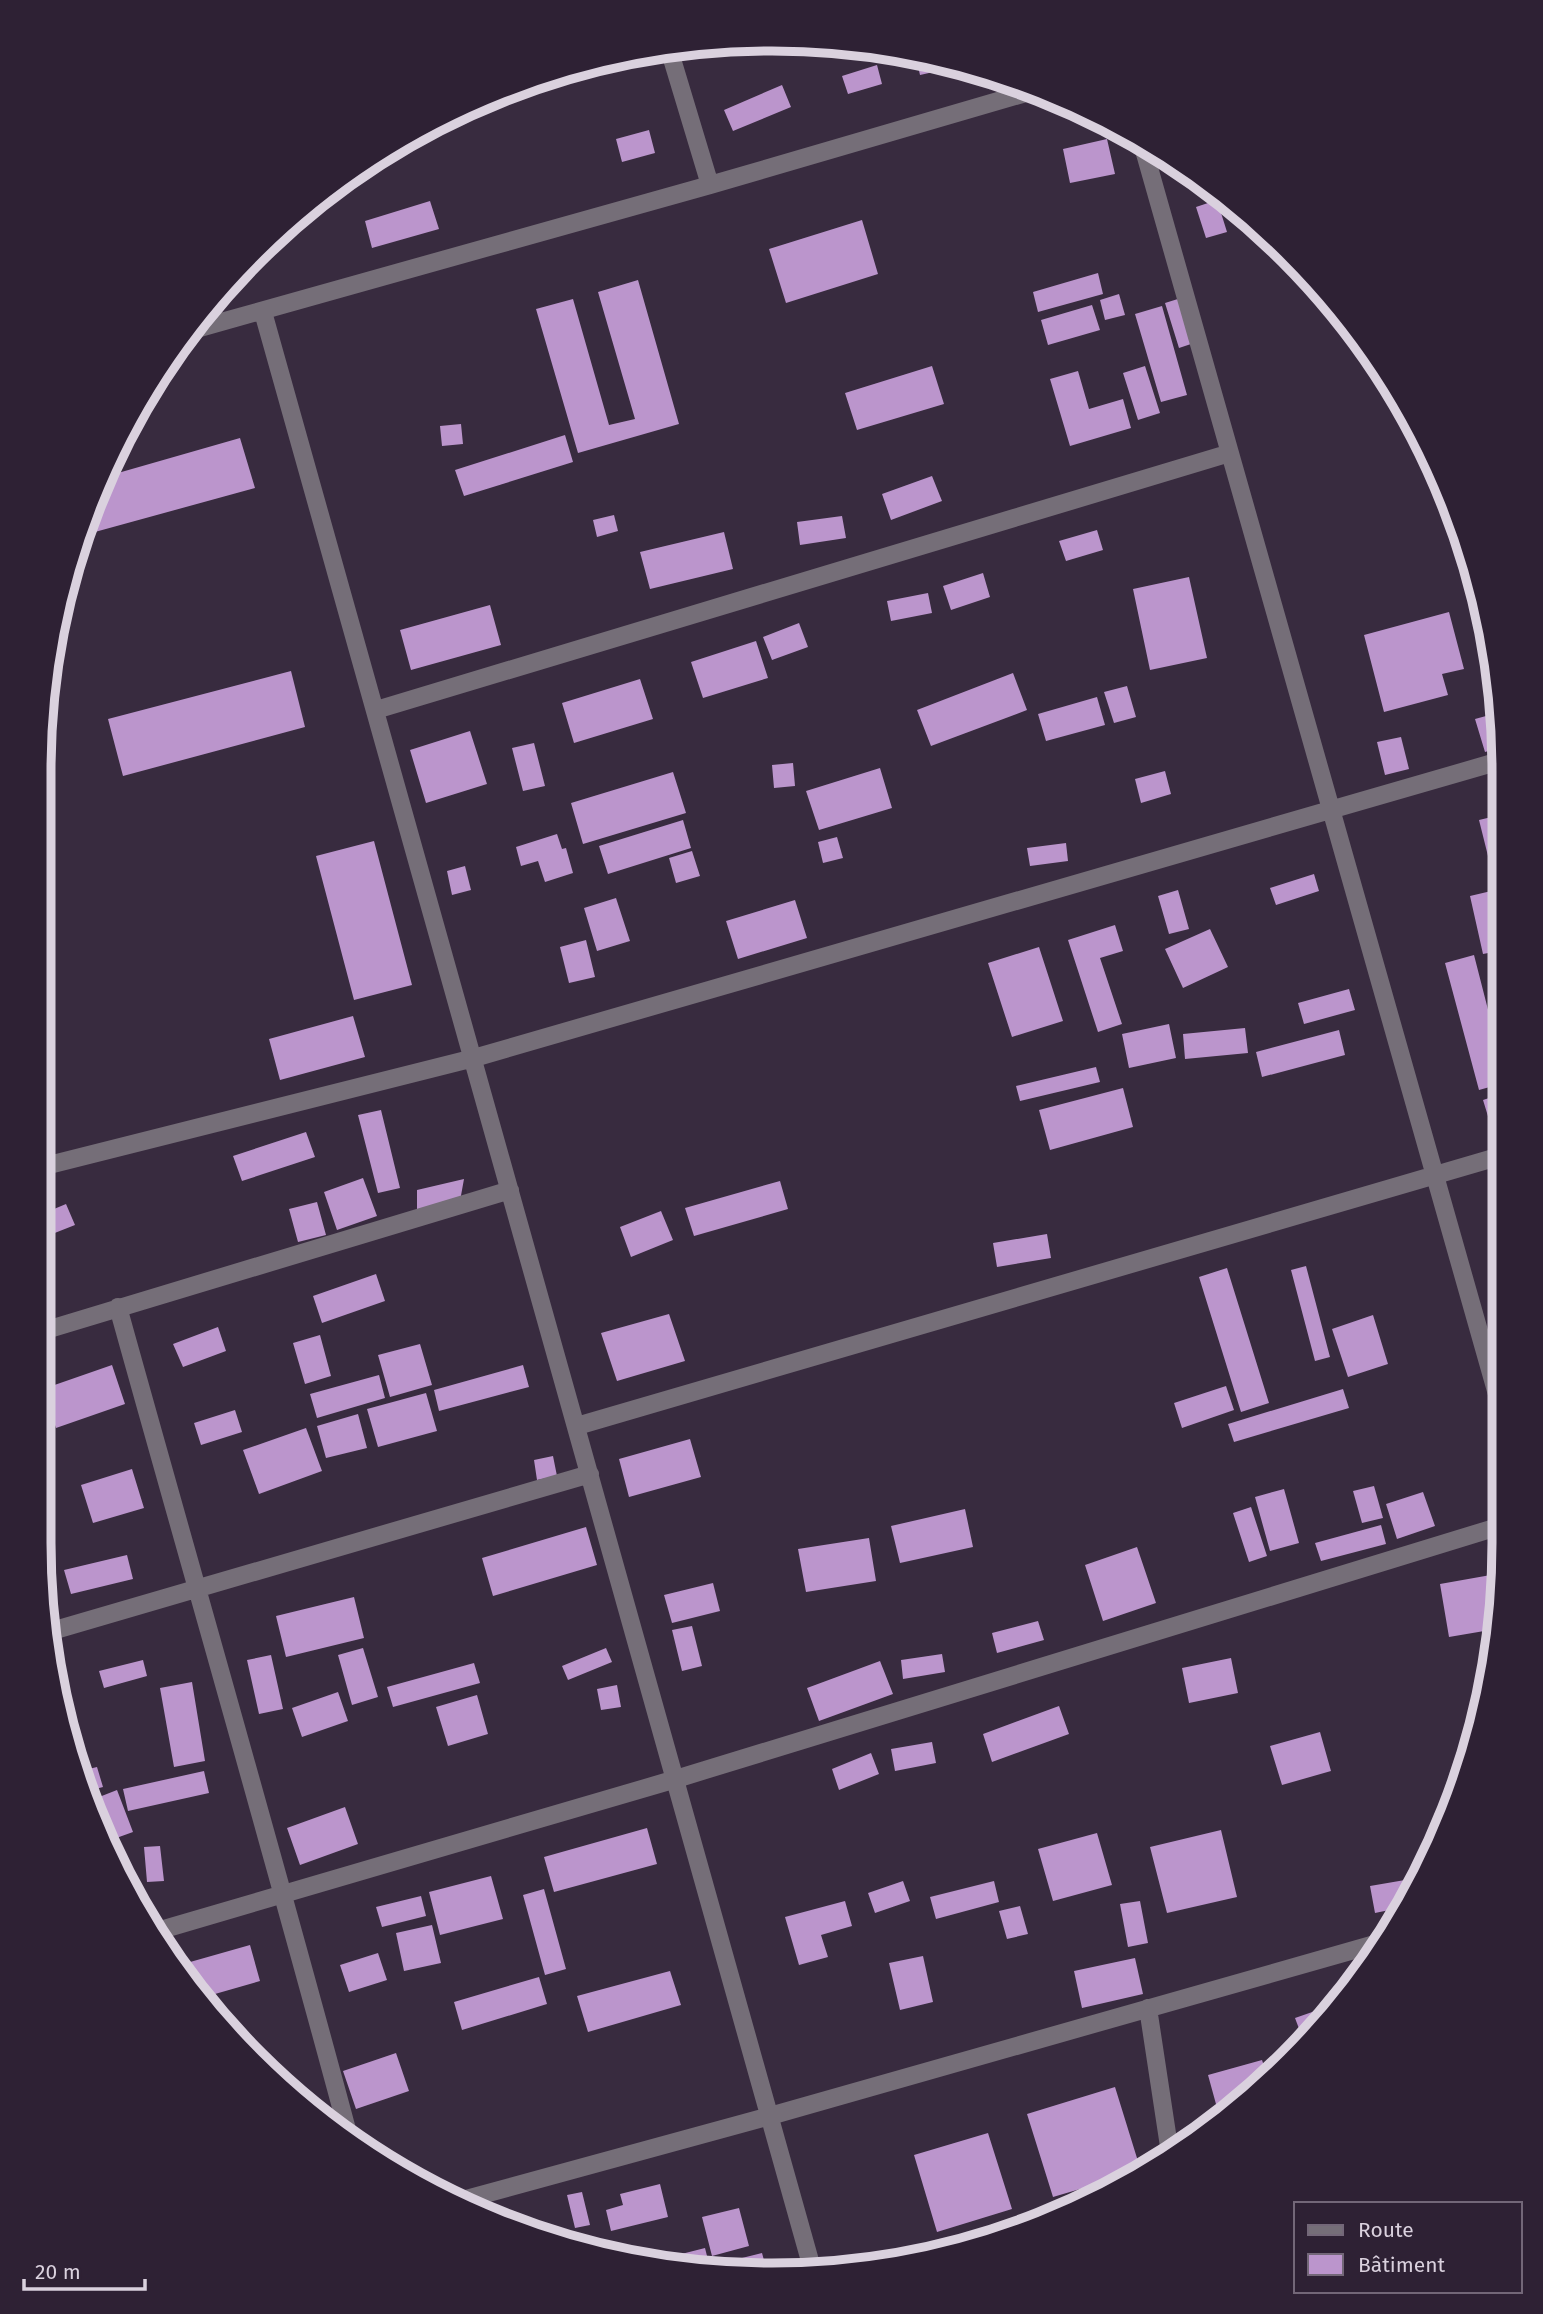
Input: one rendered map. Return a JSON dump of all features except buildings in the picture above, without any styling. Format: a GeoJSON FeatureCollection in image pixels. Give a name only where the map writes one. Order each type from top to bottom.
{"type":"FeatureCollection","features":[{"type":"Feature","properties":{"kind":"street"},"geometry":{"type":"LineString","coordinates":[[672,58],[710,185]]}},
{"type":"Feature","properties":{"kind":"street"},"geometry":{"type":"LineString","coordinates":[[205,327],[1019,95]]}},
{"type":"Feature","properties":{"kind":"street"},"geometry":{"type":"LineString","coordinates":[[1146,155],[1492,1377]]}},
{"type":"Feature","properties":{"kind":"street"},"geometry":{"type":"LineString","coordinates":[[263,312],[810,2262]]}},
{"type":"Feature","properties":{"kind":"street"},"geometry":{"type":"LineString","coordinates":[[376,709],[1230,453]]}},
{"type":"Feature","properties":{"kind":"street"},"geometry":{"type":"LineString","coordinates":[[51,1164],[474,1058],[1492,763]]}},
{"type":"Feature","properties":{"kind":"street"},"geometry":{"type":"LineString","coordinates":[[577,1426],[1492,1158]]}},
{"type":"Feature","properties":{"kind":"street"},"geometry":{"type":"LineString","coordinates":[[51,1328],[510,1190]]}},
{"type":"Feature","properties":{"kind":"street"},"geometry":{"type":"LineString","coordinates":[[118,1307],[284,1894],[345,2123]]}},
{"type":"Feature","properties":{"kind":"street"},"geometry":{"type":"LineString","coordinates":[[56,1630],[590,1474]]}},
{"type":"Feature","properties":{"kind":"street"},"geometry":{"type":"LineString","coordinates":[[163,1929],[676,1779],[1492,1529]]}},
{"type":"Feature","properties":{"kind":"street"},"geometry":{"type":"LineString","coordinates":[[472,2197],[770,2116],[1369,1946]]}},
{"type":"Feature","properties":{"kind":"street"},"geometry":{"type":"LineString","coordinates":[[1148,2008],[1169,2144]]}}]}
